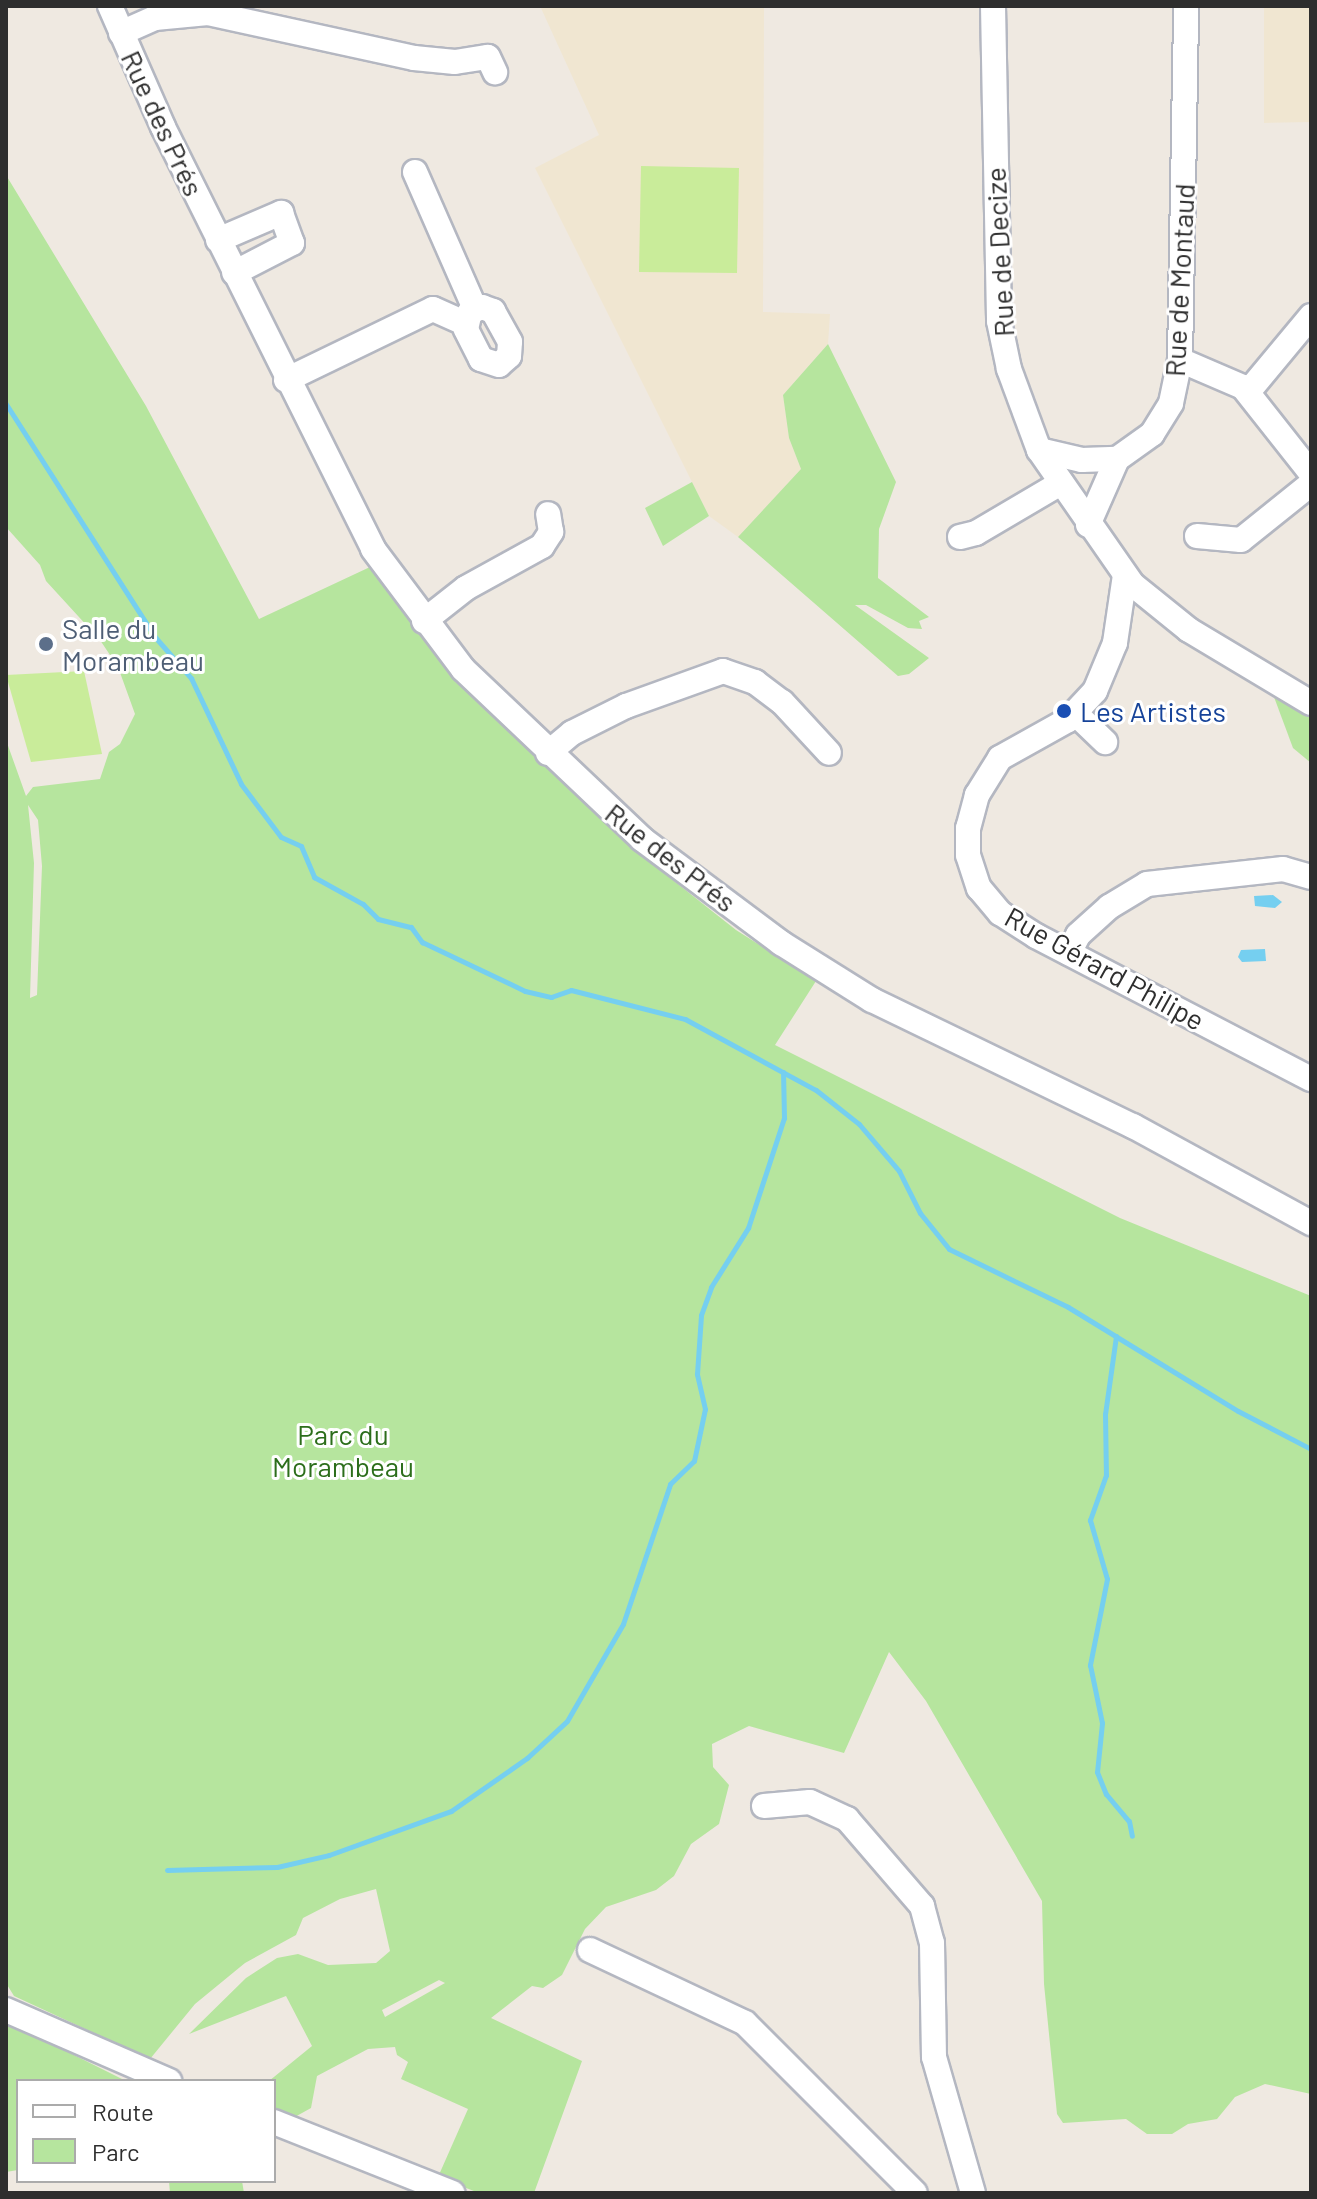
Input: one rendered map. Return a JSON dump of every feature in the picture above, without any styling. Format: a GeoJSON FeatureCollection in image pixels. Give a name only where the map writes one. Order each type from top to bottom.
{"type":"FeatureCollection","features":[{"type":"Feature","properties":{"kind":"street","name":"Rue des Prés"},"geometry":{"type":"LineString","coordinates":[[110,6],[218,240],[373,549],[463,669],[642,839],[781,943],[872,1000],[1133,1126],[1311,1223]]}},
{"type":"Feature","properties":{"kind":"street","name":"Rue de Decize"},"geometry":{"type":"LineString","coordinates":[[993,6],[999,321],[1009,369],[1039,450],[1125,575],[1189,630],[1311,703]]}},
{"type":"Feature","properties":{"kind":"street","name":"Rue de Montaud"},"geometry":{"type":"LineString","coordinates":[[1117,459],[1152,434],[1171,403],[1180,360],[1186,6]]}},
{"type":"Feature","properties":{"kind":"street"},"geometry":{"type":"LineString","coordinates":[[121,33],[155,18],[208,13],[414,58],[455,62],[488,57],[495,72]]}},
{"type":"Feature","properties":{"kind":"street"},"geometry":{"type":"LineString","coordinates":[[286,380],[433,309],[470,316],[415,172]]}},
{"type":"Feature","properties":{"kind":"street"},"geometry":{"type":"LineString","coordinates":[[218,240],[281,213],[292,243],[234,273]]}},
{"type":"Feature","properties":{"kind":"street"},"geometry":{"type":"LineString","coordinates":[[1248,392],[1311,316]]}},
{"type":"Feature","properties":{"kind":"street"},"geometry":{"type":"LineString","coordinates":[[1180,360],[1248,392],[1311,473]]}},
{"type":"Feature","properties":{"kind":"street"},"geometry":{"type":"LineString","coordinates":[[1039,450],[1082,460],[1117,459],[1088,525]]}},
{"type":"Feature","properties":{"kind":"street"},"geometry":{"type":"LineString","coordinates":[[960,537],[976,533],[1061,483]]}},
{"type":"Feature","properties":{"kind":"street"},"geometry":{"type":"LineString","coordinates":[[1197,536],[1241,540],[1311,484]]}},
{"type":"Feature","properties":{"kind":"street"},"geometry":{"type":"LineString","coordinates":[[424,621],[466,588],[542,546],[551,532],[548,514]]}},
{"type":"Feature","properties":{"kind":"street","name":"Rue Gérard Philipe"},"geometry":{"type":"LineString","coordinates":[[1125,575],[1115,643],[1095,691],[1075,713],[1000,758],[977,795],[968,828],[968,855],[986,897],[1000,913],[1069,953],[1311,1079]]}},
{"type":"Feature","properties":{"kind":"street"},"geometry":{"type":"LineString","coordinates":[[548,753],[572,733],[626,706],[723,671],[755,682],[782,702],[829,753]]}},
{"type":"Feature","properties":{"kind":"street"},"geometry":{"type":"LineString","coordinates":[[1075,713],[1105,742]]}},
{"type":"Feature","properties":{"kind":"street"},"geometry":{"type":"LineString","coordinates":[[1069,953],[1078,935],[1109,907],[1147,884],[1283,869],[1311,877]]}},
{"type":"Feature","properties":{"kind":"street"},"geometry":{"type":"LineString","coordinates":[[764,1806],[810,1802],[847,1819],[922,1906],[932,1943],[934,2057],[973,2193]]}},
{"type":"Feature","properties":{"kind":"street"},"geometry":{"type":"LineString","coordinates":[[590,1950],[745,2023],[915,2193]]}},
{"type":"Feature","properties":{"kind":"street"},"geometry":{"type":"LineString","coordinates":[[6,2010],[164,2079]]}},
{"type":"Feature","properties":{"kind":"street"},"geometry":{"type":"LineString","coordinates":[[276,2123],[412,2186],[452,2193]]}},
{"type":"Feature","properties":{"kind":"shaded area"},"geometry":{"type":"Polygon","coordinates":[[[540,6],[764,6],[763,312],[830,314],[828,344],[783,395],[789,438],[801,469],[738,537],[709,516],[535,168],[599,135],[540,6]]]}},
{"type":"Feature","properties":{"kind":"shaded area"},"geometry":{"type":"Polygon","coordinates":[[[1264,6],[1311,6],[1311,122],[1264,123],[1264,6]]]}},
{"type":"Feature","properties":{"kind":"green space"},"geometry":{"type":"Polygon","coordinates":[[[641,166],[739,168],[737,273],[639,272],[641,166]]]}},
{"type":"Feature","properties":{"kind":"green space","name":"Parc du Morambeau"},"geometry":{"type":"Polygon","coordinates":[[[6,175],[146,406],[259,619],[370,567],[469,692],[626,843],[736,930],[816,981],[775,1045],[1120,1218],[1311,1296],[1311,2094],[1265,2084],[1235,2097],[1217,2119],[1188,2124],[1172,2134],[1147,2134],[1126,2119],[1063,2123],[1057,2114],[1044,1984],[1042,1901],[926,1701],[889,1652],[844,1753],[749,1726],[712,1744],[713,1767],[729,1785],[719,1824],[691,1844],[674,1876],[656,1890],[606,1907],[585,1929],[562,1975],[543,1988],[532,1986],[491,2018],[582,2061],[534,2193],[479,2193],[438,2177],[468,2109],[401,2079],[408,2062],[397,2055],[395,2047],[368,2049],[317,2076],[311,2108],[293,2118],[276,2111],[276,2079],[271,2079],[312,2046],[286,1996],[189,2034],[246,1978],[277,1958],[298,1954],[328,1965],[376,1963],[390,1951],[376,1889],[340,1899],[303,1918],[296,1935],[245,1963],[195,2004],[150,2059],[14,1996],[6,1983],[6,740],[26,796],[33,787],[100,779],[109,752],[120,744],[135,714],[118,667],[100,640],[46,581],[40,565],[6,527],[6,175]],[[28,805],[34,863],[30,998],[37,995],[42,866],[38,820],[28,805]],[[439,1980],[382,2010],[385,2017],[445,1983],[439,1980]]]}},
{"type":"Feature","properties":{"kind":"green space"},"geometry":{"type":"Polygon","coordinates":[[[828,344],[896,482],[879,529],[878,578],[929,617],[919,621],[922,629],[908,628],[866,605],[855,605],[929,658],[909,674],[898,676],[738,537],[801,469],[789,438],[783,395],[828,344]]]}},
{"type":"Feature","properties":{"kind":"green space"},"geometry":{"type":"Polygon","coordinates":[[[692,482],[709,516],[663,546],[645,508],[692,482]]]}},
{"type":"Feature","properties":{"kind":"green space"},"geometry":{"type":"Polygon","coordinates":[[[84,671],[102,754],[31,762],[6,675],[84,671]]]}},
{"type":"Feature","properties":{"kind":"green space"},"geometry":{"type":"Polygon","coordinates":[[[1274,697],[1311,715],[1311,763],[1293,748],[1274,697]]]}},
{"type":"Feature","properties":{"kind":"green space"},"geometry":{"type":"Polygon","coordinates":[[[6,2021],[122,2079],[16,2079],[16,2170],[6,2172],[6,2021]]]}},
{"type":"Feature","properties":{"kind":"green space"},"geometry":{"type":"Polygon","coordinates":[[[169,2183],[242,2183],[244,2193],[170,2193],[169,2183]]]}},
{"type":"Feature","properties":{"kind":"water"},"geometry":{"type":"Polygon","coordinates":[[[1273,895],[1282,902],[1275,908],[1255,906],[1254,896],[1273,895]]]}},
{"type":"Feature","properties":{"kind":"water"},"geometry":{"type":"Polygon","coordinates":[[[1265,949],[1266,961],[1242,962],[1238,957],[1241,950],[1265,949]]]}},
{"type":"Feature","properties":{"kind":"waterway"},"geometry":{"type":"LineString","coordinates":[[6,404],[155,637],[191,678],[241,784],[281,837],[301,846],[314,877],[363,904],[378,919],[411,927],[422,942],[525,991],[551,997],[571,990],[685,1019],[816,1090],[859,1124],[899,1171],[920,1213],[949,1249],[1068,1307],[1238,1411],[1311,1449]]}},
{"type":"Feature","properties":{"kind":"waterway"},"geometry":{"type":"LineString","coordinates":[[167,1870],[277,1867],[329,1855],[451,1811],[527,1758],[567,1721],[623,1624],[670,1484],[694,1461],[705,1409],[697,1374],[701,1315],[711,1287],[748,1228],[784,1118],[783,1072]]}},
{"type":"Feature","properties":{"kind":"waterway"},"geometry":{"type":"LineString","coordinates":[[1116,1336],[1105,1414],[1106,1475],[1090,1520],[1107,1579],[1090,1665],[1102,1723],[1097,1772],[1106,1794],[1129,1821],[1132,1836]]}},
{"type":"Feature","properties":{"kind":"place","name":"Salle du Morambeau"},"geometry":{"type":"Point","coordinates":[46,644]}},
{"type":"Feature","properties":{"kind":"place","name":"Les Artistes"},"geometry":{"type":"Point","coordinates":[1064,711]}}]}
